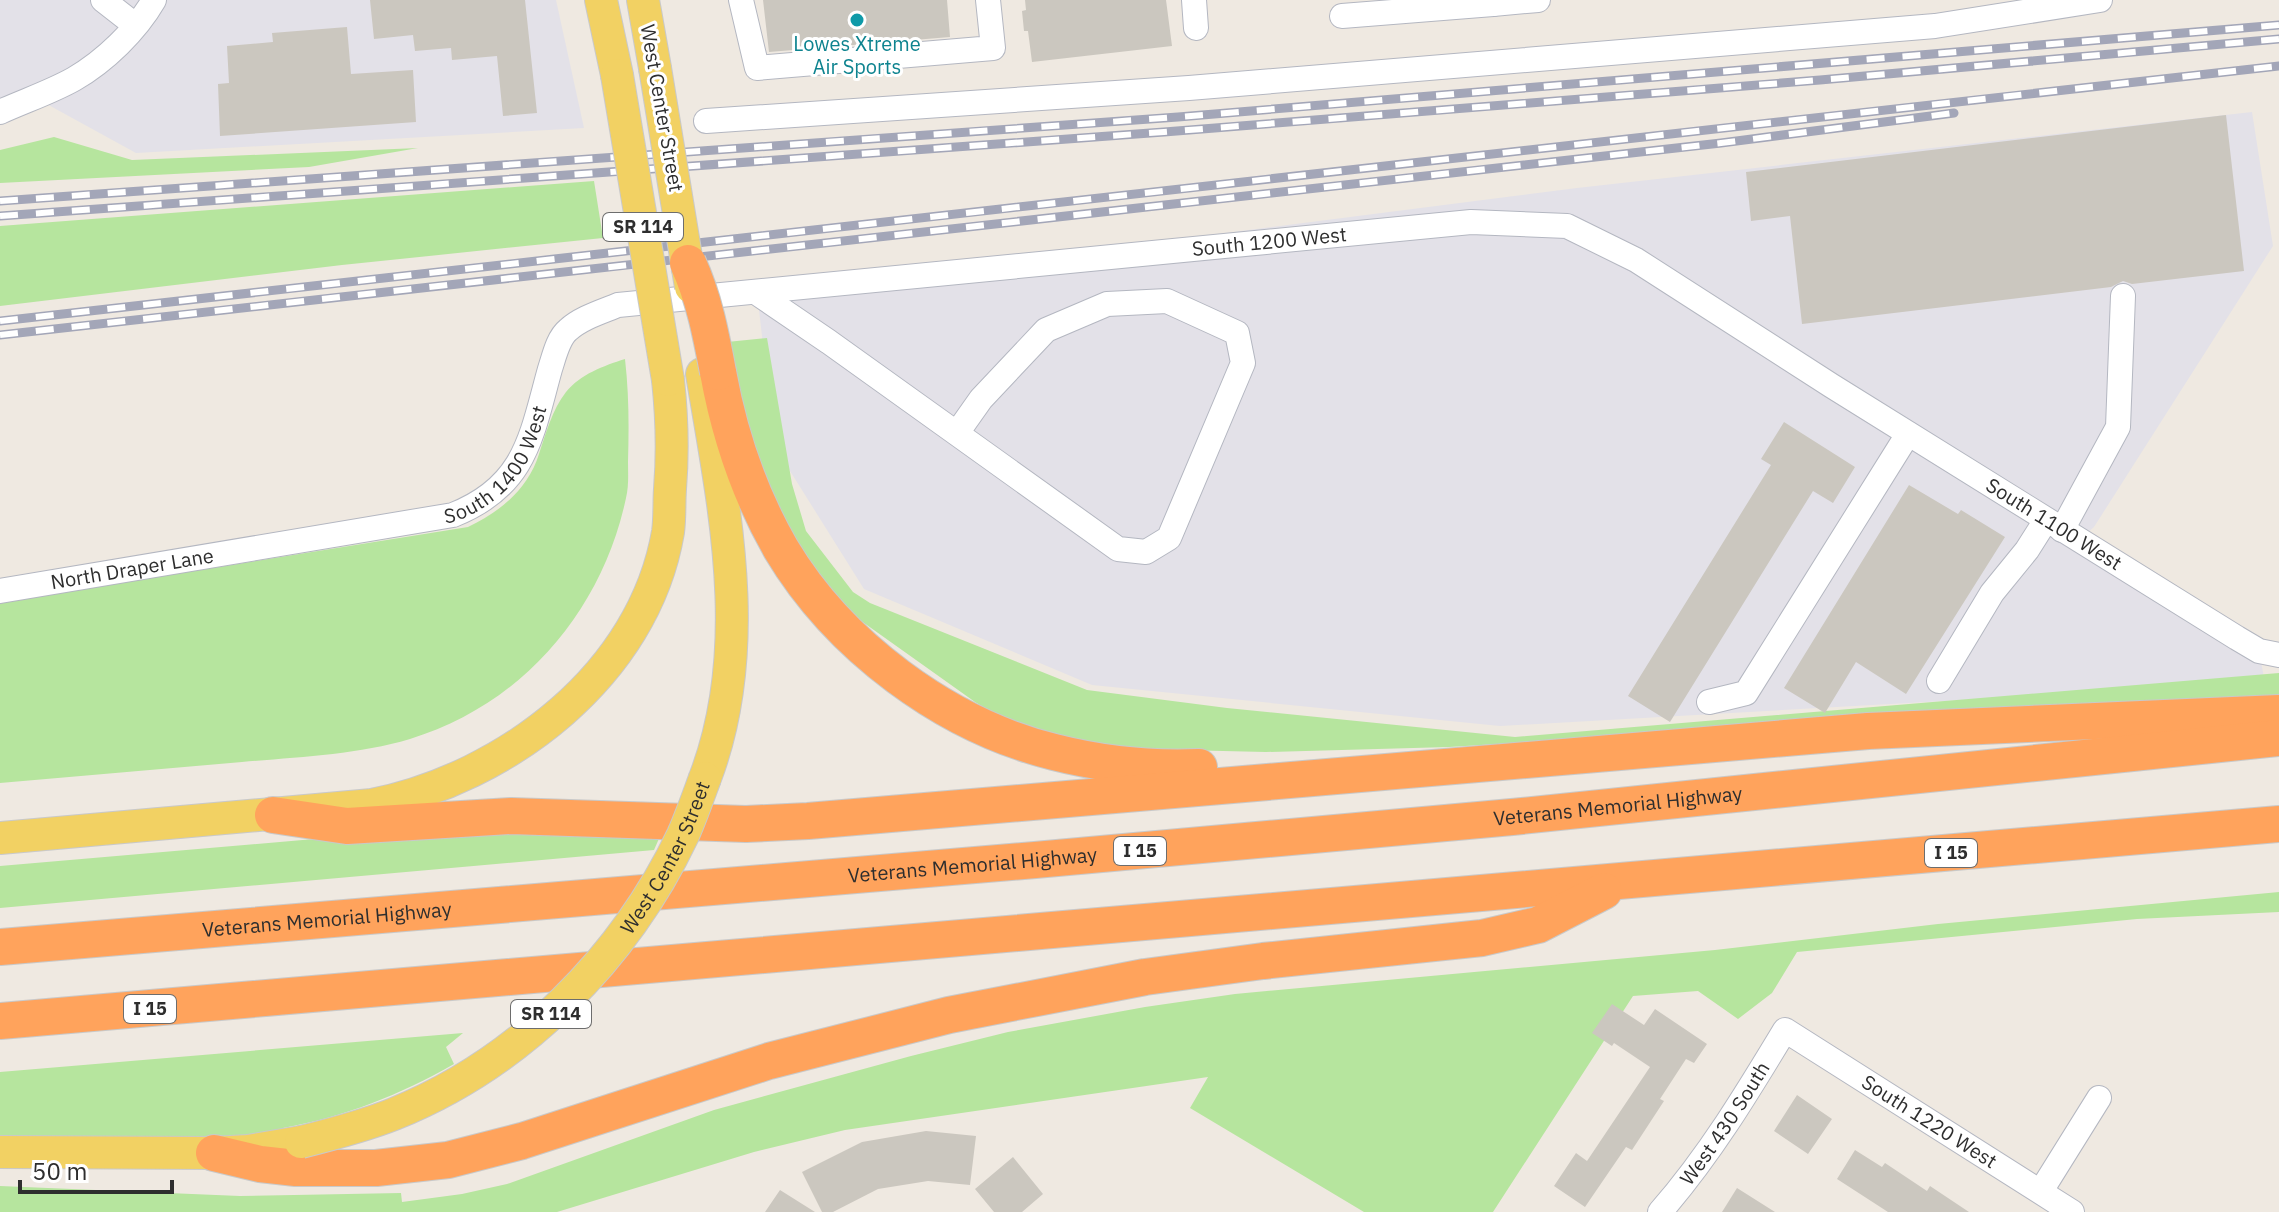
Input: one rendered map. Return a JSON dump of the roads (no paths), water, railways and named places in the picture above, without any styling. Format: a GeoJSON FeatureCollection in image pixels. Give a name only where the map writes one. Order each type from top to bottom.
{"type":"FeatureCollection","features":[{"type":"Feature","properties":{"kind":"highway"},"geometry":{"type":"LineString","coordinates":[[688,263],[709,324],[710,373],[748,480],[782,549],[839,624],[868,652],[931,697],[970,719],[1052,752],[1096,761],[1182,768],[1337,764],[1388,770]]}},
{"type":"Feature","properties":{"kind":"highway"},"geometry":{"type":"LineString","coordinates":[[273,815],[347,826],[511,816],[761,824],[887,816],[1388,770],[1868,731],[2279,713]]}},
{"type":"Feature","properties":{"kind":"highway","name":"Veterans Memorial Highway"},"geometry":{"type":"LineString","coordinates":[[0,947],[1512,817],[2279,738]]}},
{"type":"Feature","properties":{"kind":"highway","name":"I 15"},"geometry":{"type":"LineString","coordinates":[[0,1021],[2279,824]]}},
{"type":"Feature","properties":{"kind":"highway"},"geometry":{"type":"LineString","coordinates":[[214,1153],[260,1164],[296,1168],[376,1168],[448,1160],[522,1141],[769,1061],[949,1015],[1145,977],[1346,952],[1457,942],[1503,934],[1538,925],[1624,882]]}},
{"type":"Feature","properties":{"kind":"main road","name":"West Center Street"},"geometry":{"type":"LineString","coordinates":[[0,838],[372,805],[432,790],[481,768],[554,720],[581,695],[628,633],[657,570],[668,531],[673,452],[668,380],[617,75],[601,0]]}},
{"type":"Feature","properties":{"kind":"main road","name":"West Center Street"},"geometry":{"type":"LineString","coordinates":[[641,0],[688,263]]}},
{"type":"Feature","properties":{"kind":"main road","name":"West Center Street"},"geometry":{"type":"LineString","coordinates":[[0,1152],[248,1151],[348,1130],[428,1098],[499,1056],[570,996],[630,926],[684,833],[720,728],[731,662],[733,593],[710,373]]}},
{"type":"Feature","properties":{"kind":"street"},"geometry":{"type":"LineString","coordinates":[[103,0],[135,25]]}},
{"type":"Feature","properties":{"kind":"street"},"geometry":{"type":"LineString","coordinates":[[0,112],[74,79],[110,52],[154,0]]}},
{"type":"Feature","properties":{"kind":"street"},"geometry":{"type":"LineString","coordinates":[[741,0],[757,68],[993,48],[988,0]]}},
{"type":"Feature","properties":{"kind":"street"},"geometry":{"type":"LineString","coordinates":[[1194,0],[1196,28]]}},
{"type":"Feature","properties":{"kind":"street"},"geometry":{"type":"LineString","coordinates":[[1342,16],[1538,0]]}},
{"type":"Feature","properties":{"kind":"street"},"geometry":{"type":"LineString","coordinates":[[706,121],[1205,87],[1935,26],[2100,0]]}},
{"type":"Feature","properties":{"kind":"street","name":"South 1200 West"},"geometry":{"type":"LineString","coordinates":[[665,301],[1471,222],[1567,226],[1636,260],[1832,386]]}},
{"type":"Feature","properties":{"kind":"street"},"geometry":{"type":"LineString","coordinates":[[757,293],[1118,549],[1146,552],[1169,538],[1243,363],[1237,333],[1167,301],[1107,304],[1046,330],[981,399],[957,433]]}},
{"type":"Feature","properties":{"kind":"street"},"geometry":{"type":"LineString","coordinates":[[1939,681],[1992,593],[2027,550],[2054,525],[2118,427],[2123,296]]}},
{"type":"Feature","properties":{"kind":"street","name":"South 1400 West"},"geometry":{"type":"LineString","coordinates":[[264,546],[453,515],[475,506],[499,489],[518,468],[532,433],[554,356],[566,331],[618,305],[665,301]]}},
{"type":"Feature","properties":{"kind":"street","name":"South 1100 West"},"geometry":{"type":"LineString","coordinates":[[1832,386],[2237,638],[2259,651],[2279,655]]}},
{"type":"Feature","properties":{"kind":"street"},"geometry":{"type":"LineString","coordinates":[[1709,702],[1746,693],[1908,434]]}},
{"type":"Feature","properties":{"kind":"street","name":"North Draper Lane"},"geometry":{"type":"LineString","coordinates":[[0,591],[264,546]]}},
{"type":"Feature","properties":{"kind":"street","name":"South 1220 West"},"geometry":{"type":"LineString","coordinates":[[1785,1030],[2072,1212]]}},
{"type":"Feature","properties":{"kind":"street","name":"West 430 South"},"geometry":{"type":"LineString","coordinates":[[1660,1212],[1685,1184],[1727,1126],[1785,1030]]}},
{"type":"Feature","properties":{"kind":"street"},"geometry":{"type":"LineString","coordinates":[[2041,1191],[2099,1098]]}},
{"type":"Feature","properties":{"kind":"railway"},"geometry":{"type":"LineString","coordinates":[[0,201],[1178,117],[2279,25]]}},
{"type":"Feature","properties":{"kind":"railway"},"geometry":{"type":"LineString","coordinates":[[0,216],[1164,132],[1820,80],[2279,39]]}},
{"type":"Feature","properties":{"kind":"railway"},"geometry":{"type":"LineString","coordinates":[[0,321],[2279,66]]}},
{"type":"Feature","properties":{"kind":"railway"},"geometry":{"type":"LineString","coordinates":[[0,335],[1721,143],[1954,113]]}},
{"type":"Feature","properties":{"kind":"place","name":"Lowes Xtreme Air Sports"},"geometry":{"type":"Point","coordinates":[857,20]}}]}
